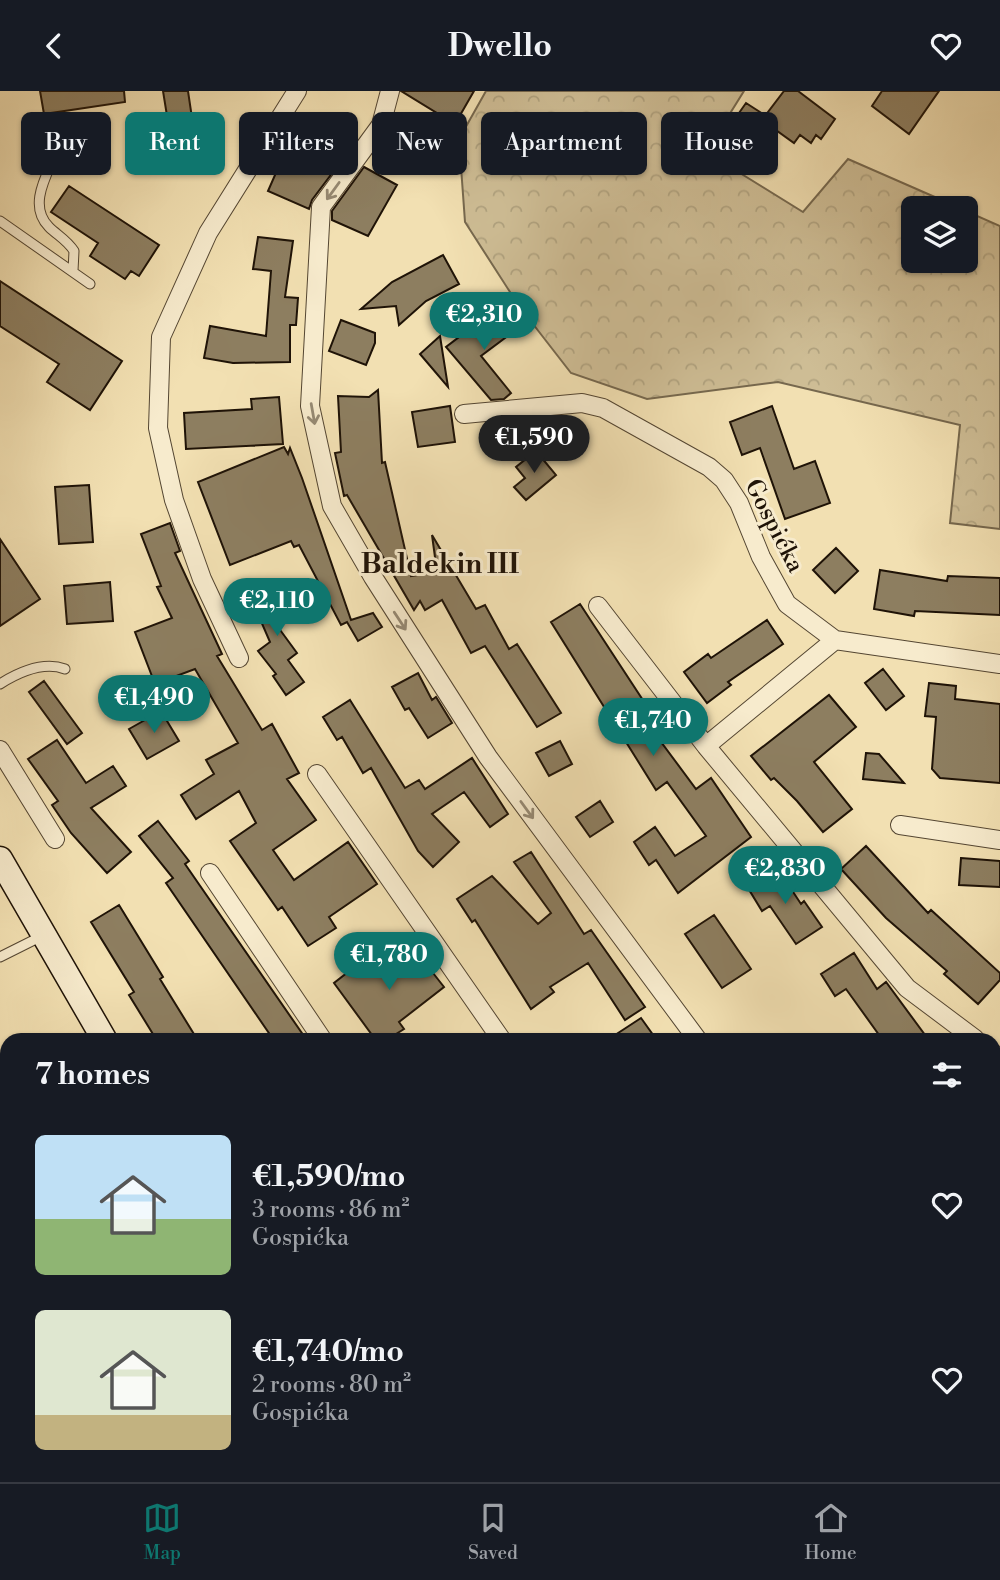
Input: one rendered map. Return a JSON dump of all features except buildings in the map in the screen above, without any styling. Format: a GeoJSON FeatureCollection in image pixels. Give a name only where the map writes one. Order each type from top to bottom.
{"type":"FeatureCollection","features":[{"type":"Feature","properties":{"kind":"main road"},"geometry":{"type":"LineString","coordinates":[[0,859],[101,1033]]}},
{"type":"Feature","properties":{"kind":"street"},"geometry":{"type":"LineString","coordinates":[[239,658],[202,579],[174,501],[158,428],[161,337],[208,233],[297,91]]}},
{"type":"Feature","properties":{"kind":"street"},"geometry":{"type":"LineString","coordinates":[[390,91],[381,125],[321,208],[310,406],[331,506],[488,757],[693,1033]]}},
{"type":"Feature","properties":{"kind":"street","name":"Gospićka"},"geometry":{"type":"LineString","coordinates":[[464,414],[582,403],[603,408],[709,467],[724,480],[739,503],[761,557],[787,604],[835,640],[1000,664]]}},
{"type":"Feature","properties":{"kind":"street"},"geometry":{"type":"LineString","coordinates":[[598,606],[706,746],[907,988],[967,1033]]}},
{"type":"Feature","properties":{"kind":"street"},"geometry":{"type":"LineString","coordinates":[[706,746],[835,640]]}},
{"type":"Feature","properties":{"kind":"street"},"geometry":{"type":"LineString","coordinates":[[0,750],[55,839]]}},
{"type":"Feature","properties":{"kind":"street"},"geometry":{"type":"LineString","coordinates":[[317,774],[497,1033]]}},
{"type":"Feature","properties":{"kind":"street"},"geometry":{"type":"LineString","coordinates":[[900,825],[1000,840]]}},
{"type":"Feature","properties":{"kind":"street"},"geometry":{"type":"LineString","coordinates":[[209,873],[319,1033]]}},
{"type":"Feature","properties":{"kind":"lane"},"geometry":{"type":"LineString","coordinates":[[47,175],[39,195],[40,209],[48,226],[74,251],[73,271]]}},
{"type":"Feature","properties":{"kind":"lane"},"geometry":{"type":"LineString","coordinates":[[0,221],[90,285]]}},
{"type":"Feature","properties":{"kind":"lane"},"geometry":{"type":"LineString","coordinates":[[0,684],[34,668],[55,665],[65,669]]}},
{"type":"Feature","properties":{"kind":"lane"},"geometry":{"type":"LineString","coordinates":[[0,957],[44,935]]}},
{"type":"Feature","properties":{"kind":"green space"},"geometry":{"type":"Polygon","coordinates":[[[486,91],[744,91],[731,112],[661,112],[661,175],[743,175],[803,212],[848,159],[933,196],[901,196],[901,273],[978,273],[978,216],[1000,226],[1000,529],[950,523],[960,425],[778,382],[647,399],[571,373],[519,306],[465,222],[462,175],[467,175],[467,125],[486,91]]]}},
{"type":"Feature","properties":{"kind":"district","name":"Baldekin III"},"geometry":{"type":"Point","coordinates":[440,564]}}]}
